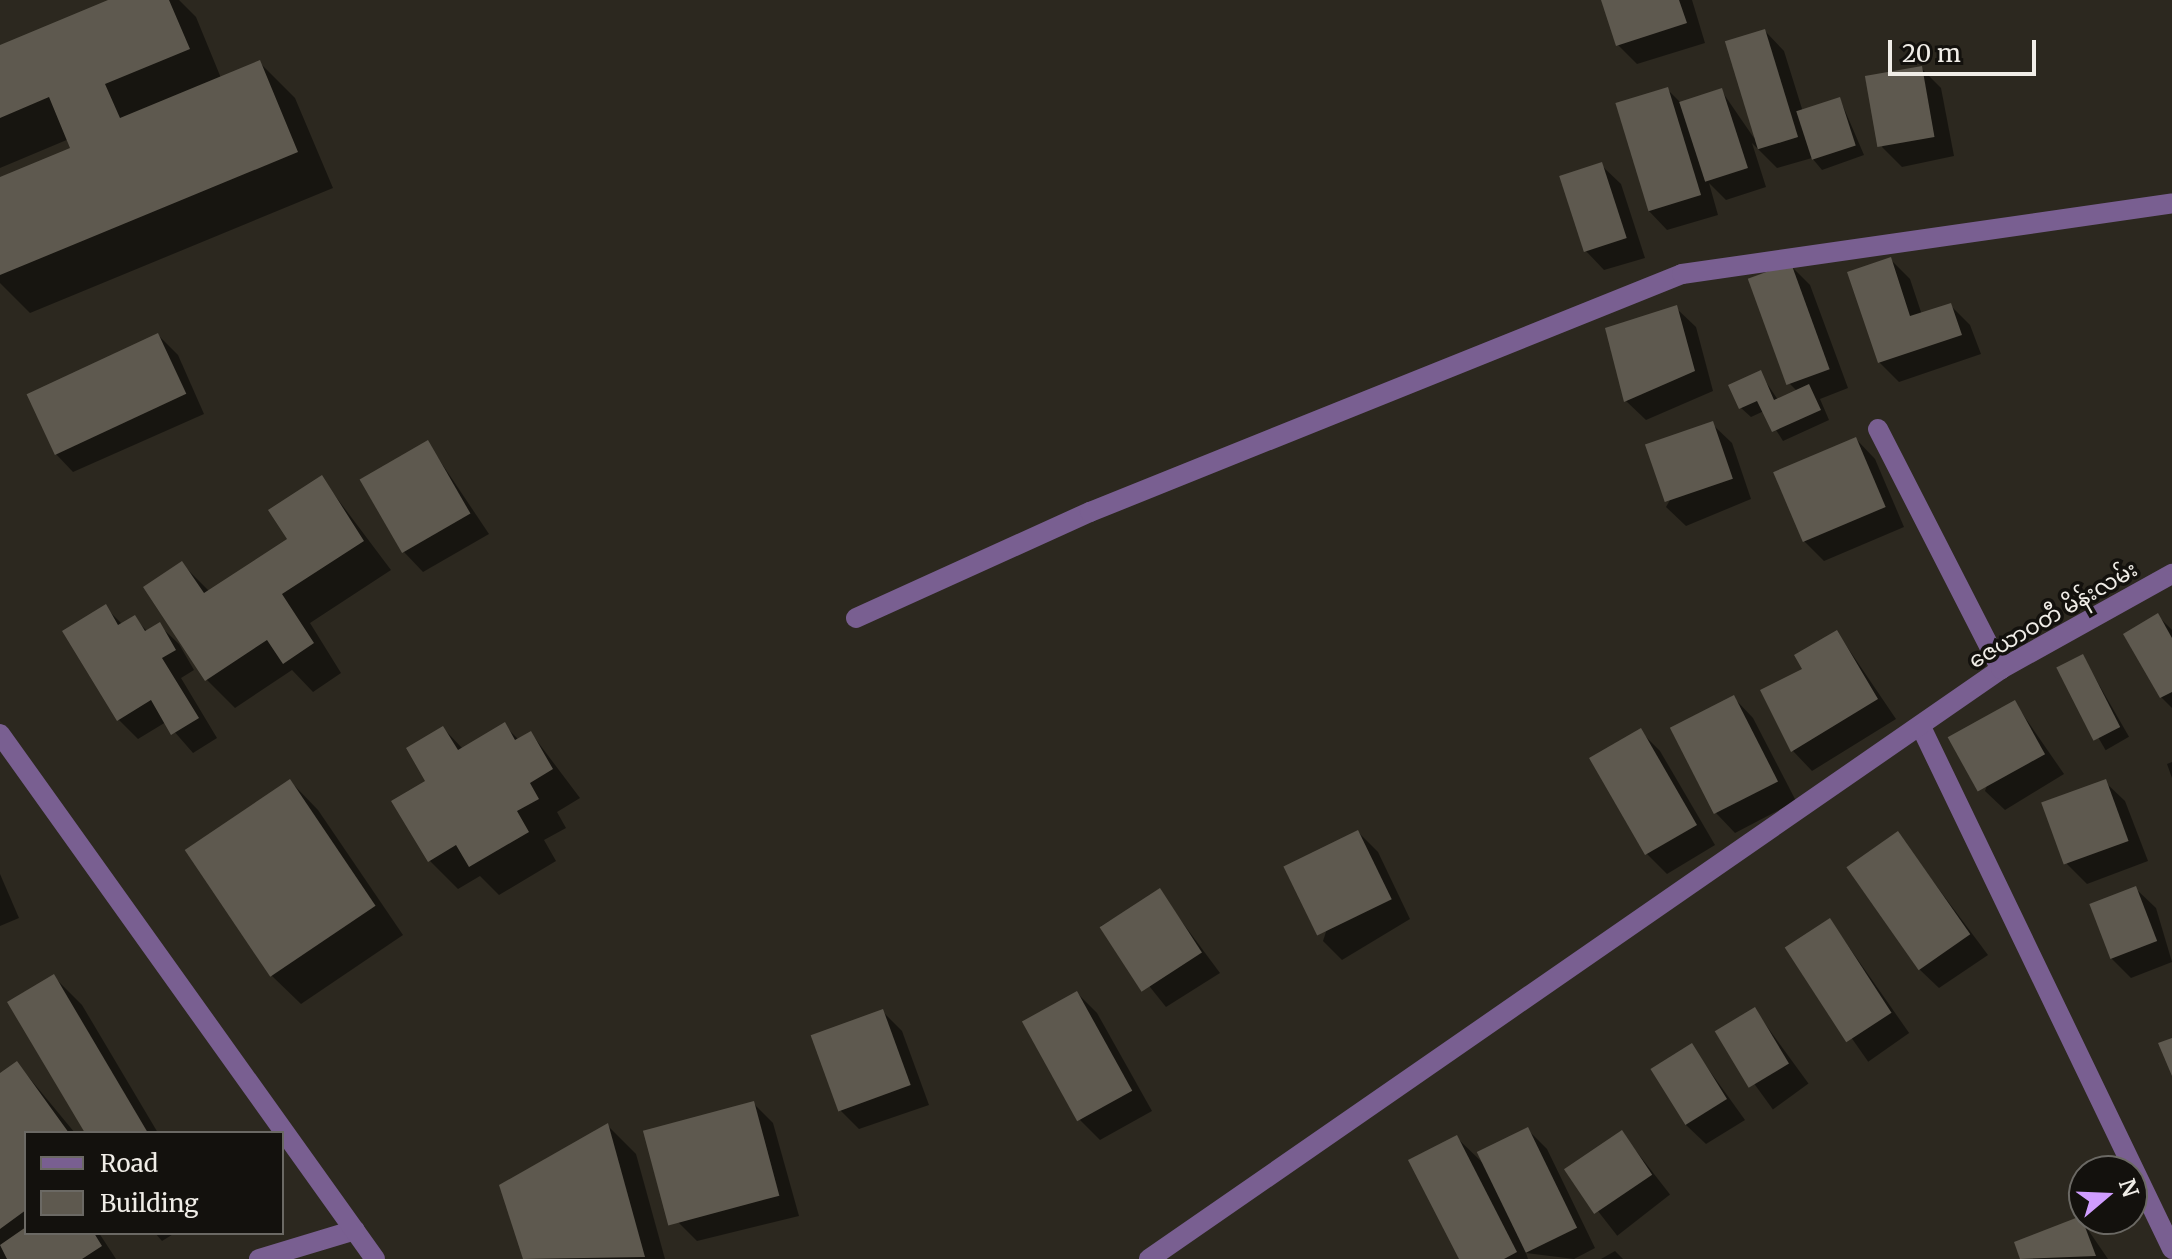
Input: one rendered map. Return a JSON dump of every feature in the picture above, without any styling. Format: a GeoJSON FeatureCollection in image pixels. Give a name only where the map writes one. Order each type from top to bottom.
{"type":"FeatureCollection","features":[{"type":"Feature","properties":{"kind":"street"},"geometry":{"type":"LineString","coordinates":[[856,618],[1090,512],[1682,274],[2172,203]]}},
{"type":"Feature","properties":{"kind":"street"},"geometry":{"type":"LineString","coordinates":[[1878,429],[2001,669]]}},
{"type":"Feature","properties":{"kind":"street","name":"ဇေယာဝတီ မိန်းလမ်း"},"geometry":{"type":"LineString","coordinates":[[1149,1259],[1922,729],[2001,669],[2172,574]]}},
{"type":"Feature","properties":{"kind":"street"},"geometry":{"type":"LineString","coordinates":[[1922,729],[2172,1249]]}},
{"type":"Feature","properties":{"kind":"street"},"geometry":{"type":"LineString","coordinates":[[0,734],[375,1259]]}},
{"type":"Feature","properties":{"kind":"street"},"geometry":{"type":"LineString","coordinates":[[259,1259],[355,1230]]}},
{"type":"Feature","properties":{"kind":"building"},"geometry":{"type":"Polygon","coordinates":[[[108,0],[169,0],[190,49],[105,84],[120,118],[260,60],[298,152],[0,275],[0,177],[70,148],[49,97],[0,118],[0,45],[108,0]]]}},
{"type":"Feature","properties":{"kind":"building"},"geometry":{"type":"Polygon","coordinates":[[[1601,0],[1679,0],[1687,23],[1616,46],[1601,0]]]}},
{"type":"Feature","properties":{"kind":"building"},"geometry":{"type":"Polygon","coordinates":[[[1765,29],[1798,137],[1758,149],[1725,41],[1765,29]]]}},
{"type":"Feature","properties":{"kind":"building"},"geometry":{"type":"Polygon","coordinates":[[[1922,66],[1935,137],[1877,147],[1865,76],[1922,66]]]}},
{"type":"Feature","properties":{"kind":"building"},"geometry":{"type":"Polygon","coordinates":[[[1668,87],[1701,195],[1648,211],[1615,103],[1668,87]]]}},
{"type":"Feature","properties":{"kind":"building"},"geometry":{"type":"Polygon","coordinates":[[[1722,88],[1748,168],[1705,182],[1679,102],[1722,88]]]}},
{"type":"Feature","properties":{"kind":"building"},"geometry":{"type":"Polygon","coordinates":[[[1840,97],[1856,146],[1812,160],[1796,111],[1840,97]]]}},
{"type":"Feature","properties":{"kind":"building"},"geometry":{"type":"Polygon","coordinates":[[[1602,162],[1627,238],[1584,252],[1559,176],[1602,162]]]}},
{"type":"Feature","properties":{"kind":"building"},"geometry":{"type":"Polygon","coordinates":[[[1891,257],[1910,316],[1951,303],[1962,335],[1878,363],[1847,272],[1891,257]]]}},
{"type":"Feature","properties":{"kind":"building"},"geometry":{"type":"Polygon","coordinates":[[[1791,263],[1830,369],[1786,385],[1748,279],[1791,263]]]}},
{"type":"Feature","properties":{"kind":"building"},"geometry":{"type":"Polygon","coordinates":[[[1677,305],[1695,371],[1624,402],[1605,328],[1677,305]]]}},
{"type":"Feature","properties":{"kind":"building"},"geometry":{"type":"Polygon","coordinates":[[[158,333],[186,394],[55,455],[27,394],[158,333]]]}},
{"type":"Feature","properties":{"kind":"building"},"geometry":{"type":"Polygon","coordinates":[[[1761,370],[1774,400],[1809,384],[1821,410],[1772,432],[1757,401],[1739,409],[1728,385],[1761,370]]]}},
{"type":"Feature","properties":{"kind":"building"},"geometry":{"type":"Polygon","coordinates":[[[1713,421],[1733,479],[1665,502],[1645,444],[1713,421]]]}},
{"type":"Feature","properties":{"kind":"building"},"geometry":{"type":"Polygon","coordinates":[[[1856,437],[1886,507],[1803,542],[1773,472],[1856,437]]]}},
{"type":"Feature","properties":{"kind":"building"},"geometry":{"type":"Polygon","coordinates":[[[428,440],[470,514],[402,553],[360,480],[428,440]]]}},
{"type":"Feature","properties":{"kind":"building"},"geometry":{"type":"Polygon","coordinates":[[[322,475],[364,541],[282,594],[314,643],[283,664],[267,640],[205,681],[143,587],[182,561],[204,593],[287,539],[268,510],[322,475]]]}},
{"type":"Feature","properties":{"kind":"building"},"geometry":{"type":"Polygon","coordinates":[[[106,604],[118,625],[135,615],[145,631],[160,622],[176,650],[162,658],[199,718],[171,735],[151,700],[117,721],[62,631],[106,604]]]}},
{"type":"Feature","properties":{"kind":"building"},"geometry":{"type":"Polygon","coordinates":[[[2158,613],[2172,638],[2172,692],[2160,698],[2123,634],[2158,613]]]}},
{"type":"Feature","properties":{"kind":"building"},"geometry":{"type":"Polygon","coordinates":[[[1837,630],[1878,699],[1791,752],[1760,690],[1802,669],[1794,655],[1837,630]]]}},
{"type":"Feature","properties":{"kind":"building"},"geometry":{"type":"Polygon","coordinates":[[[2083,654],[2120,727],[2093,741],[2056,668],[2083,654]]]}},
{"type":"Feature","properties":{"kind":"building"},"geometry":{"type":"Polygon","coordinates":[[[1734,695],[1778,781],[1714,814],[1670,728],[1734,695]]]}},
{"type":"Feature","properties":{"kind":"building"},"geometry":{"type":"Polygon","coordinates":[[[2015,700],[2045,754],[1978,792],[1948,737],[2015,700]]]}},
{"type":"Feature","properties":{"kind":"building"},"geometry":{"type":"Polygon","coordinates":[[[505,722],[515,740],[531,731],[553,769],[530,783],[539,799],[517,811],[529,832],[469,867],[456,845],[428,862],[391,801],[425,781],[406,748],[443,726],[458,750],[505,722]]]}},
{"type":"Feature","properties":{"kind":"building"},"geometry":{"type":"Polygon","coordinates":[[[1641,728],[1697,825],[1645,855],[1589,758],[1641,728]]]}},
{"type":"Feature","properties":{"kind":"building"},"geometry":{"type":"Polygon","coordinates":[[[290,779],[376,906],[270,977],[185,850],[290,779]]]}},
{"type":"Feature","properties":{"kind":"building"},"geometry":{"type":"Polygon","coordinates":[[[2106,779],[2129,841],[2064,865],[2041,803],[2106,779]]]}},
{"type":"Feature","properties":{"kind":"building"},"geometry":{"type":"Polygon","coordinates":[[[1358,830],[1392,899],[1317,936],[1283,866],[1358,830]]]}},
{"type":"Feature","properties":{"kind":"building"},"geometry":{"type":"Polygon","coordinates":[[[1898,831],[1970,934],[1919,970],[1846,867],[1898,831]]]}},
{"type":"Feature","properties":{"kind":"building"},"geometry":{"type":"Polygon","coordinates":[[[2136,886],[2157,941],[2110,959],[2089,904],[2136,886]]]}},
{"type":"Feature","properties":{"kind":"building"},"geometry":{"type":"Polygon","coordinates":[[[1160,888],[1202,953],[1142,992],[1100,927],[1160,888]]]}},
{"type":"Feature","properties":{"kind":"building"},"geometry":{"type":"Polygon","coordinates":[[[1830,918],[1892,1013],[1846,1042],[1785,947],[1830,918]]]}},
{"type":"Feature","properties":{"kind":"building"},"geometry":{"type":"Polygon","coordinates":[[[54,974],[147,1131],[84,1131],[7,1002],[54,974]]]}},
{"type":"Feature","properties":{"kind":"building"},"geometry":{"type":"Polygon","coordinates":[[[1077,991],[1132,1091],[1077,1121],[1022,1022],[1077,991]]]}},
{"type":"Feature","properties":{"kind":"building"},"geometry":{"type":"Polygon","coordinates":[[[1755,1007],[1789,1064],[1749,1088],[1715,1031],[1755,1007]]]}},
{"type":"Feature","properties":{"kind":"building"},"geometry":{"type":"Polygon","coordinates":[[[883,1009],[911,1085],[838,1111],[811,1035],[883,1009]]]}},
{"type":"Feature","properties":{"kind":"building"},"geometry":{"type":"Polygon","coordinates":[[[2172,1038],[2172,1076],[2158,1043],[2172,1038]]]}},
{"type":"Feature","properties":{"kind":"building"},"geometry":{"type":"Polygon","coordinates":[[[1692,1043],[1727,1099],[1685,1125],[1650,1069],[1692,1043]]]}},
{"type":"Feature","properties":{"kind":"building"},"geometry":{"type":"Polygon","coordinates":[[[17,1061],[68,1131],[24,1131],[24,1211],[0,1229],[0,1073],[17,1061]]]}},
{"type":"Feature","properties":{"kind":"building"},"geometry":{"type":"Polygon","coordinates":[[[754,1101],[779,1196],[668,1225],[643,1131],[754,1101]]]}},
{"type":"Feature","properties":{"kind":"building"},"geometry":{"type":"Polygon","coordinates":[[[608,1123],[645,1257],[523,1259],[499,1185],[608,1123]]]}},
{"type":"Feature","properties":{"kind":"building"},"geometry":{"type":"Polygon","coordinates":[[[1528,1127],[1577,1228],[1526,1253],[1477,1152],[1528,1127]]]}},
{"type":"Feature","properties":{"kind":"building"},"geometry":{"type":"Polygon","coordinates":[[[1622,1130],[1652,1175],[1594,1214],[1564,1169],[1622,1130]]]}},
{"type":"Feature","properties":{"kind":"building"},"geometry":{"type":"Polygon","coordinates":[[[1457,1135],[1517,1252],[1504,1259],[1459,1259],[1408,1160],[1457,1135]]]}},
{"type":"Feature","properties":{"kind":"building"},"geometry":{"type":"Polygon","coordinates":[[[2068,1221],[2068,1235],[2088,1235],[2096,1256],[2020,1259],[2014,1242],[2068,1221]]]}},
{"type":"Feature","properties":{"kind":"building"},"geometry":{"type":"Polygon","coordinates":[[[24,1228],[24,1235],[95,1235],[102,1246],[82,1259],[7,1259],[0,1245],[24,1228]]]}}]}
